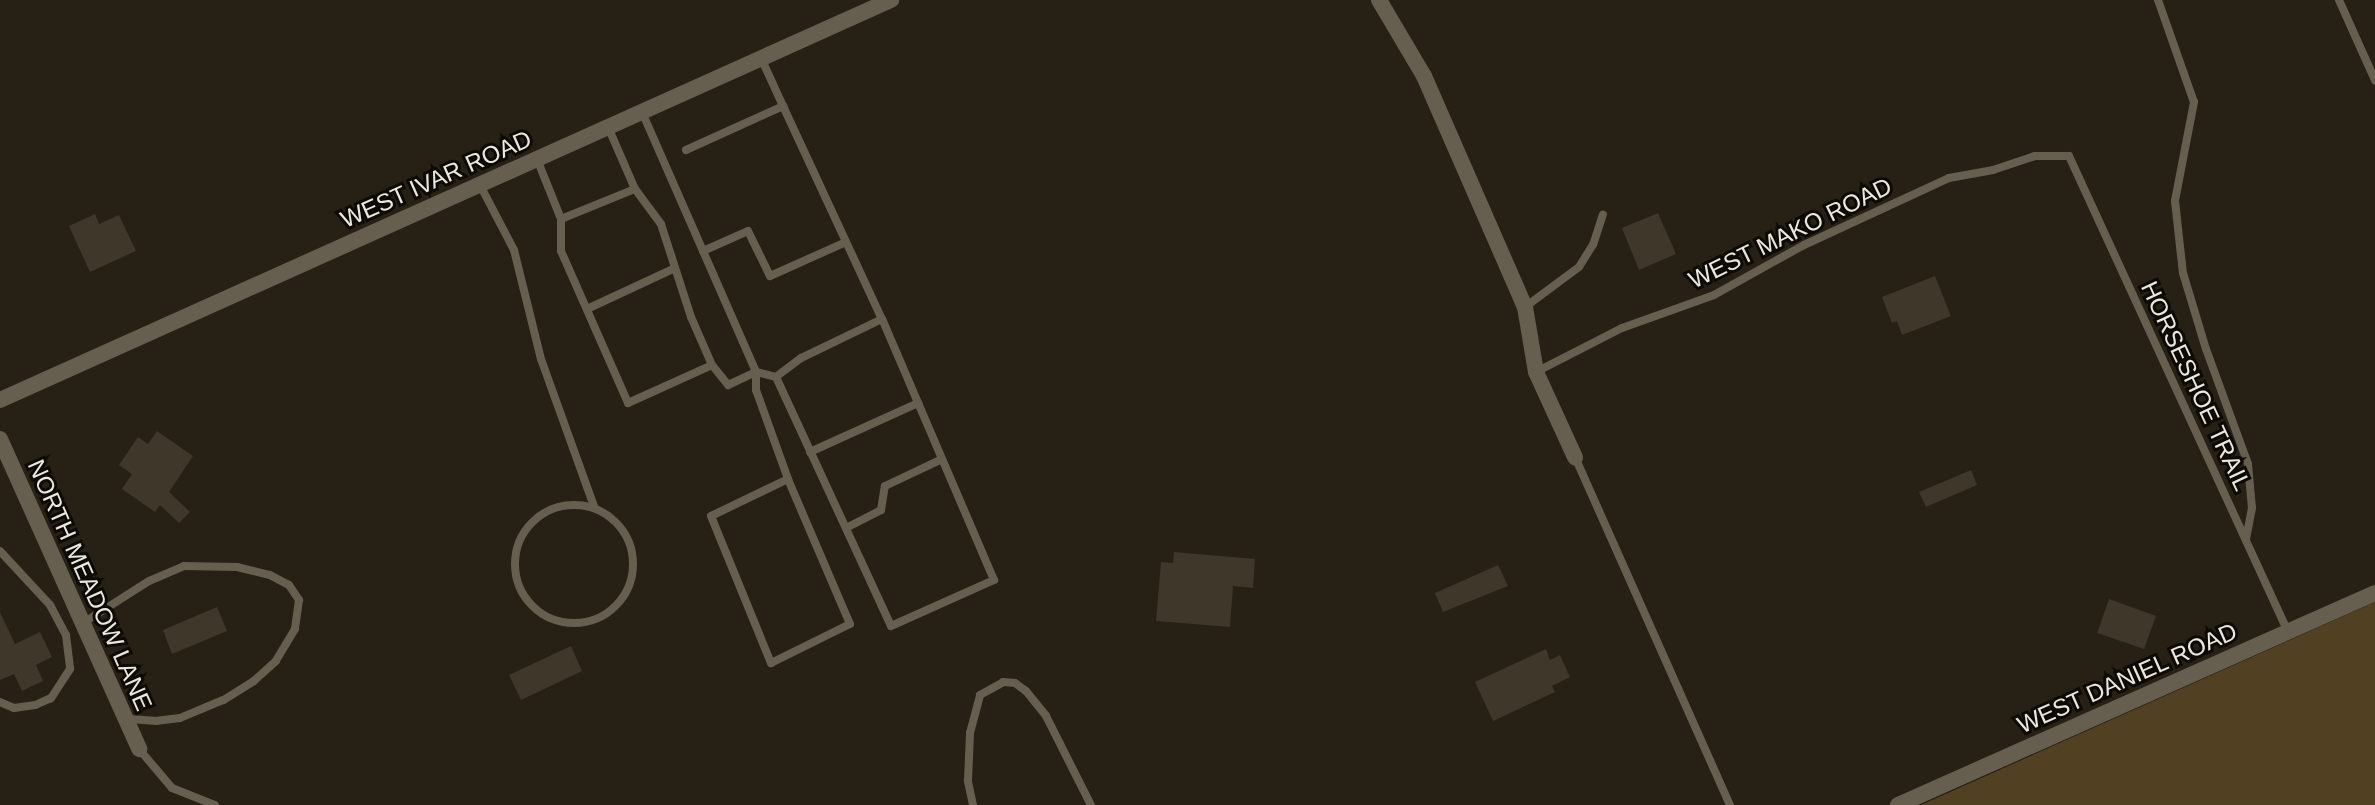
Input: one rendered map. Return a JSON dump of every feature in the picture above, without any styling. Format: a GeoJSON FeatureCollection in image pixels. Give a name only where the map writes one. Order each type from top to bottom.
{"type":"FeatureCollection","features":[{"type":"Feature","properties":{"kind":"street","name":"WEST IVAR ROAD"},"geometry":{"type":"LineString","coordinates":[[0,400],[891,0]]}},
{"type":"Feature","properties":{"kind":"street"},"geometry":{"type":"LineString","coordinates":[[1379,0],[1424,76],[1525,307],[1536,372],[1575,457]]}},
{"type":"Feature","properties":{"kind":"street","name":"NORTH MEADOW LANE"},"geometry":{"type":"LineString","coordinates":[[0,439],[139,749]]}},
{"type":"Feature","properties":{"kind":"street","name":"WEST DANIEL ROAD"},"geometry":{"type":"LineString","coordinates":[[1898,805],[2375,593]]}},
{"type":"Feature","properties":{"kind":"lane"},"geometry":{"type":"LineString","coordinates":[[2158,0],[2194,102],[2175,201],[2183,273],[2206,349],[2248,464],[2252,508],[2246,538]]}},
{"type":"Feature","properties":{"kind":"lane"},"geometry":{"type":"LineString","coordinates":[[2340,1],[2375,80]]}},
{"type":"Feature","properties":{"kind":"lane"},"geometry":{"type":"LineString","coordinates":[[761,58],[883,320],[994,580],[891,626],[776,377]]}},
{"type":"Feature","properties":{"kind":"lane"},"geometry":{"type":"LineString","coordinates":[[686,150],[783,106]]}},
{"type":"Feature","properties":{"kind":"lane"},"geometry":{"type":"LineString","coordinates":[[642,112],[756,372],[757,390],[788,479],[850,624],[771,663],[711,516],[788,479]]}},
{"type":"Feature","properties":{"kind":"lane"},"geometry":{"type":"LineString","coordinates":[[608,127],[635,189],[661,224],[691,317],[712,365],[727,385],[756,372],[776,377]]}},
{"type":"Feature","properties":{"kind":"lane","name":"WEST MAKO ROAD"},"geometry":{"type":"LineString","coordinates":[[1536,372],[1622,328],[1714,295],[1804,245],[1949,178],[1993,170],[2035,156],[2069,156]]}},
{"type":"Feature","properties":{"kind":"lane","name":"HORSESHOE TRAIL"},"geometry":{"type":"LineString","coordinates":[[2069,156],[2288,632]]}},
{"type":"Feature","properties":{"kind":"lane"},"geometry":{"type":"LineString","coordinates":[[537,159],[561,219],[561,251],[628,403],[712,365]]}},
{"type":"Feature","properties":{"kind":"lane"},"geometry":{"type":"LineString","coordinates":[[480,185],[514,250],[541,359],[594,506],[619,524],[629,540],[634,558],[632,578],[625,595],[612,609],[596,619],[577,623],[558,622],[539,613],[525,599],[516,580],[514,560],[518,540],[530,523],[546,510],[566,504],[594,506]]}},
{"type":"Feature","properties":{"kind":"lane"},"geometry":{"type":"LineString","coordinates":[[561,219],[635,189]]}},
{"type":"Feature","properties":{"kind":"lane"},"geometry":{"type":"LineString","coordinates":[[1525,307],[1579,267],[1593,246],[1603,215]]}},
{"type":"Feature","properties":{"kind":"lane"},"geometry":{"type":"LineString","coordinates":[[703,251],[748,231],[769,276],[846,242]]}},
{"type":"Feature","properties":{"kind":"lane"},"geometry":{"type":"LineString","coordinates":[[587,309],[675,268]]}},
{"type":"Feature","properties":{"kind":"lane"},"geometry":{"type":"LineString","coordinates":[[776,377],[801,358],[883,320]]}},
{"type":"Feature","properties":{"kind":"lane"},"geometry":{"type":"LineString","coordinates":[[810,452],[918,403]]}},
{"type":"Feature","properties":{"kind":"lane"},"geometry":{"type":"LineString","coordinates":[[1575,457],[1730,805]]}},
{"type":"Feature","properties":{"kind":"lane"},"geometry":{"type":"LineString","coordinates":[[846,528],[881,510],[885,486],[942,459]]}},
{"type":"Feature","properties":{"kind":"lane"},"geometry":{"type":"LineString","coordinates":[[0,551],[50,605],[66,635],[70,668],[51,698],[35,705],[15,708],[0,702]]}},
{"type":"Feature","properties":{"kind":"lane"},"geometry":{"type":"LineString","coordinates":[[83,623],[149,581],[184,566],[237,567],[270,575],[289,585],[299,600],[295,629],[276,661],[254,681],[223,700],[180,718],[157,721],[126,719]]}},
{"type":"Feature","properties":{"kind":"lane"},"geometry":{"type":"LineString","coordinates":[[973,805],[968,781],[970,733],[980,695],[1003,682],[1015,684],[1026,691],[1046,716],[1091,805]]}},
{"type":"Feature","properties":{"kind":"lane"},"geometry":{"type":"LineString","coordinates":[[139,749],[172,788],[215,805]]}},
{"type":"Feature","properties":{"kind":"shaded area"},"geometry":{"type":"Polygon","coordinates":[[[2375,602],[2375,805],[1921,805],[2375,602]]]}},
{"type":"Feature","properties":{"kind":"building"},"geometry":{"type":"Polygon","coordinates":[[[1658,213],[1676,254],[1639,270],[1622,228],[1658,213]]]}},
{"type":"Feature","properties":{"kind":"building"},"geometry":{"type":"Polygon","coordinates":[[[95,214],[99,224],[119,215],[136,251],[90,272],[69,226],[95,214]]]}},
{"type":"Feature","properties":{"kind":"building"},"geometry":{"type":"Polygon","coordinates":[[[1935,276],[1951,316],[1902,335],[1897,321],[1892,323],[1882,297],[1935,276]]]}},
{"type":"Feature","properties":{"kind":"building"},"geometry":{"type":"Polygon","coordinates":[[[157,431],[193,456],[169,492],[190,512],[179,523],[160,505],[155,512],[122,489],[132,474],[119,465],[138,437],[148,444],[157,431]]]}},
{"type":"Feature","properties":{"kind":"building"},"geometry":{"type":"Polygon","coordinates":[[[1971,470],[1977,485],[1926,507],[1919,492],[1971,470]]]}},
{"type":"Feature","properties":{"kind":"building"},"geometry":{"type":"Polygon","coordinates":[[[1174,552],[1255,559],[1253,588],[1233,586],[1230,627],[1156,621],[1161,562],[1173,563],[1174,552]]]}},
{"type":"Feature","properties":{"kind":"building"},"geometry":{"type":"Polygon","coordinates":[[[1498,565],[1508,586],[1443,612],[1435,593],[1498,565]]]}},
{"type":"Feature","properties":{"kind":"building"},"geometry":{"type":"Polygon","coordinates":[[[2109,599],[2156,616],[2144,649],[2097,633],[2109,599]]]}},
{"type":"Feature","properties":{"kind":"building"},"geometry":{"type":"Polygon","coordinates":[[[217,607],[227,631],[172,654],[163,630],[217,607]]]}},
{"type":"Feature","properties":{"kind":"building"},"geometry":{"type":"Polygon","coordinates":[[[0,612],[15,644],[40,632],[52,657],[36,665],[43,681],[22,691],[14,674],[0,680],[0,612]]]}},
{"type":"Feature","properties":{"kind":"building"},"geometry":{"type":"Polygon","coordinates":[[[571,646],[582,671],[521,700],[509,675],[571,646]]]}},
{"type":"Feature","properties":{"kind":"building"},"geometry":{"type":"Polygon","coordinates":[[[1546,649],[1550,660],[1560,655],[1570,677],[1552,686],[1555,692],[1493,721],[1475,682],[1546,649]]]}}]}
